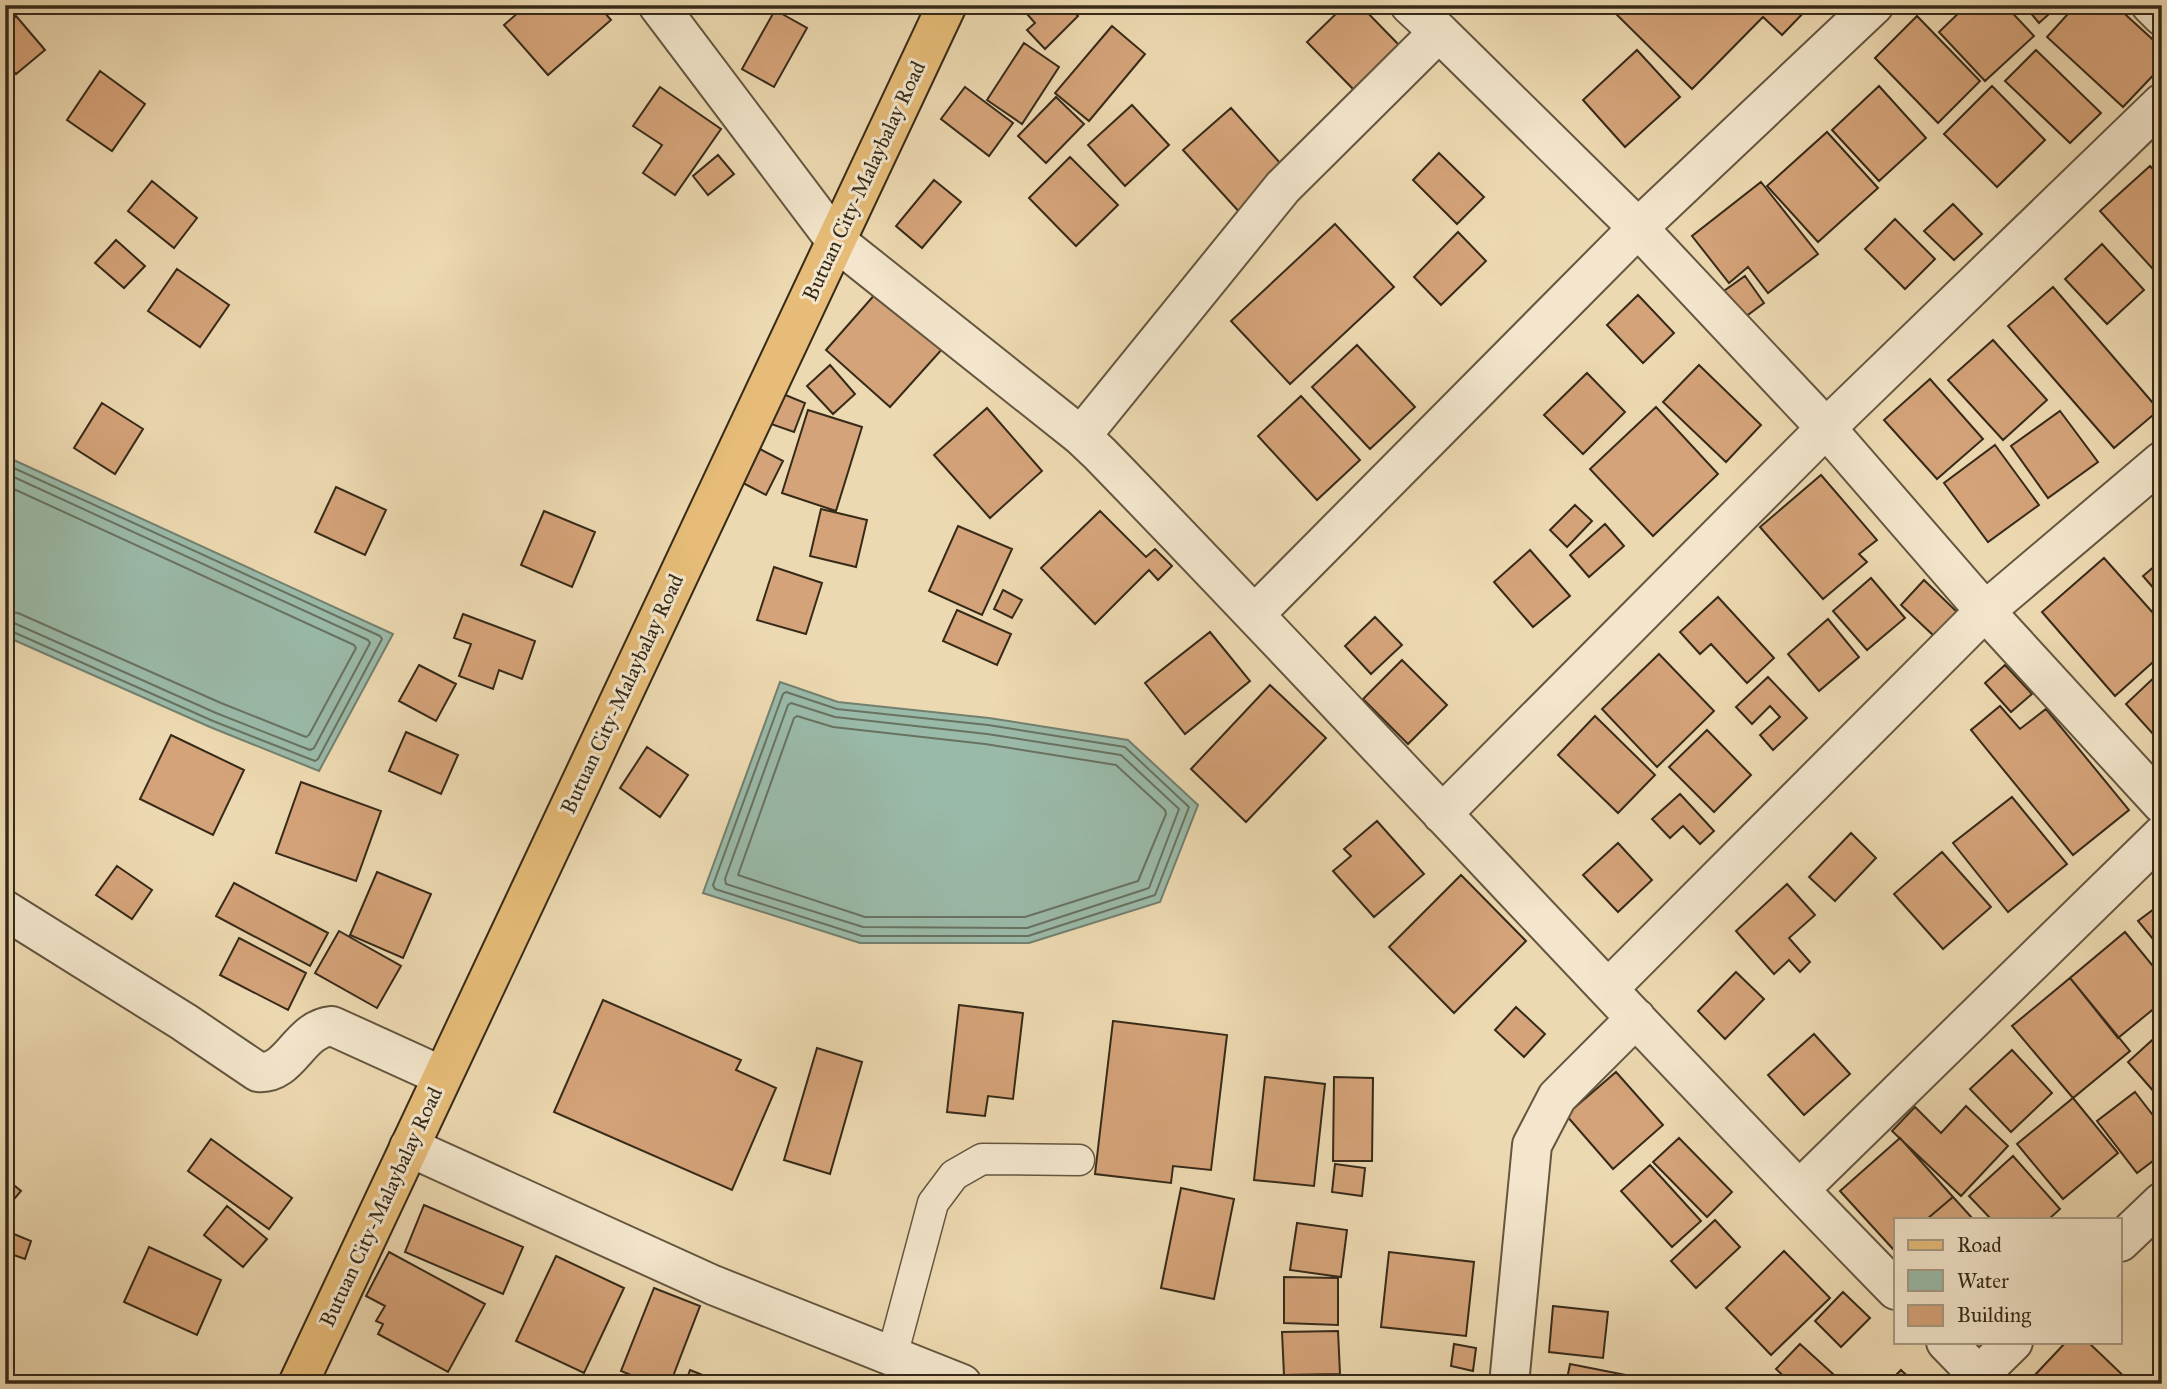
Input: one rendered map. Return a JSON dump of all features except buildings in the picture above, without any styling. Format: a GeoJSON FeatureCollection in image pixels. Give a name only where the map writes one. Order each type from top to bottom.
{"type":"FeatureCollection","features":[{"type":"Feature","properties":{"kind":"main road","name":"Butuan City-Malaybalay Road"},"geometry":{"type":"LineString","coordinates":[[298,1384],[947,5]]}},
{"type":"Feature","properties":{"kind":"street"},"geometry":{"type":"LineString","coordinates":[[658,5],[836,241],[1081,436],[1255,614],[1799,1191],[1894,1288]]}},
{"type":"Feature","properties":{"kind":"street"},"geometry":{"type":"LineString","coordinates":[[1410,5],[1638,228],[1826,428],[1985,611],[2162,804]]}},
{"type":"Feature","properties":{"kind":"street"},"geometry":{"type":"LineString","coordinates":[[1255,614],[1638,228],[1874,5]]}},
{"type":"Feature","properties":{"kind":"street"},"geometry":{"type":"LineString","coordinates":[[2151,5],[2162,16]]}},
{"type":"Feature","properties":{"kind":"street"},"geometry":{"type":"LineString","coordinates":[[1081,436],[1283,187],[1439,32]]}},
{"type":"Feature","properties":{"kind":"street"},"geometry":{"type":"LineString","coordinates":[[1442,814],[1826,428],[2162,103]]}},
{"type":"Feature","properties":{"kind":"street"},"geometry":{"type":"LineString","coordinates":[[1608,989],[1985,611],[2162,461]]}},
{"type":"Feature","properties":{"kind":"street"},"geometry":{"type":"LineString","coordinates":[[1799,1191],[2162,835]]}},
{"type":"Feature","properties":{"kind":"street"},"geometry":{"type":"LineString","coordinates":[[5,910],[184,1022],[258,1072],[268,1073],[278,1068],[311,1033],[322,1026],[332,1026],[443,1076]]}},
{"type":"Feature","properties":{"kind":"street"},"geometry":{"type":"LineString","coordinates":[[1509,1384],[1532,1145],[1557,1097],[1636,1018]]}},
{"type":"Feature","properties":{"kind":"street"},"geometry":{"type":"LineString","coordinates":[[409,1147],[713,1285],[962,1384]]}},
{"type":"Feature","properties":{"kind":"street"},"geometry":{"type":"LineString","coordinates":[[2122,1240],[2162,1202]]}},
{"type":"Feature","properties":{"kind":"street"},"geometry":{"type":"LineString","coordinates":[[1948,1344],[1978,1381],[2011,1344]]}},
{"type":"Feature","properties":{"kind":"lane"},"geometry":{"type":"LineString","coordinates":[[892,1356],[933,1203],[954,1175],[982,1159],[1079,1160]]}},
{"type":"Feature","properties":{"kind":"water"},"geometry":{"type":"Polygon","coordinates":[[[5,456],[393,634],[319,771],[210,727],[5,636],[5,456]]]}},
{"type":"Feature","properties":{"kind":"water"},"geometry":{"type":"Polygon","coordinates":[[[780,682],[838,702],[989,718],[1128,740],[1198,805],[1160,902],[1029,943],[860,943],[703,893],[780,682]]]}}]}
